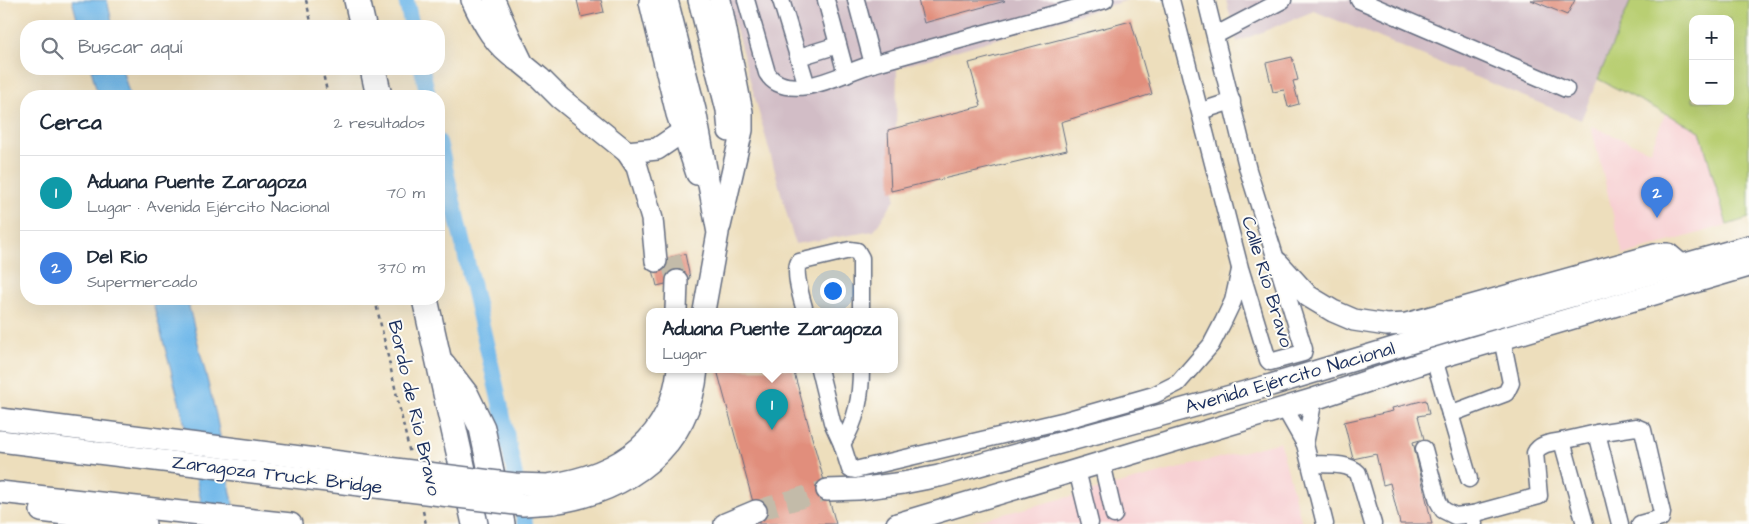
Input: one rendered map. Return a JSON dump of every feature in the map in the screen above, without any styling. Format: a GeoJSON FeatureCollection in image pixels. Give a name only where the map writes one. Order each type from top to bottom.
{"type":"FeatureCollection","features":[{"type":"Feature","properties":{"kind":"highway"},"geometry":{"type":"LineString","coordinates":[[357,0],[362,20]]}},
{"type":"Feature","properties":{"kind":"highway"},"geometry":{"type":"LineString","coordinates":[[374,75],[378,90]]}},
{"type":"Feature","properties":{"kind":"highway"},"geometry":{"type":"LineString","coordinates":[[426,305],[475,524]]}},
{"type":"Feature","properties":{"kind":"highway"},"geometry":{"type":"LineString","coordinates":[[438,358],[466,395],[482,428],[502,524]]}},
{"type":"Feature","properties":{"kind":"main road"},"geometry":{"type":"LineString","coordinates":[[472,0],[496,43],[507,54],[523,64],[560,98],[627,152],[637,167],[663,259]]}},
{"type":"Feature","properties":{"kind":"main road"},"geometry":{"type":"LineString","coordinates":[[494,0],[523,64]]}},
{"type":"Feature","properties":{"kind":"main road"},"geometry":{"type":"LineString","coordinates":[[681,0],[714,130],[714,180],[718,233]]}},
{"type":"Feature","properties":{"kind":"main road"},"geometry":{"type":"LineString","coordinates":[[699,0],[727,110],[729,129],[718,233]]}},
{"type":"Feature","properties":{"kind":"main road"},"geometry":{"type":"LineString","coordinates":[[705,308],[718,233],[742,130],[742,112],[720,0]]}},
{"type":"Feature","properties":{"kind":"main road"},"geometry":{"type":"LineString","coordinates":[[658,1],[695,110],[718,233]]}},
{"type":"Feature","properties":{"kind":"main road"},"geometry":{"type":"LineString","coordinates":[[658,1],[677,114],[718,233]]}},
{"type":"Feature","properties":{"kind":"main road"},"geometry":{"type":"LineString","coordinates":[[627,152],[657,149],[682,132]]}},
{"type":"Feature","properties":{"kind":"main road","name":"Avenida Ejército Nacional"},"geometry":{"type":"LineString","coordinates":[[827,490],[858,489],[939,476],[1271,385],[1466,326],[1749,246]]}},
{"type":"Feature","properties":{"kind":"main road"},"geometry":{"type":"LineString","coordinates":[[1278,263],[1308,296],[1333,311],[1354,320],[1387,325],[1406,324],[1658,254],[1668,254],[1681,265]]}},
{"type":"Feature","properties":{"kind":"main road","name":"Avenida Ejército Nacional"},"geometry":{"type":"LineString","coordinates":[[897,524],[1314,399],[1434,358],[1749,266]]}},
{"type":"Feature","properties":{"kind":"main road"},"geometry":{"type":"LineString","coordinates":[[670,283],[674,308]]}},
{"type":"Feature","properties":{"kind":"main road"},"geometry":{"type":"LineString","coordinates":[[1284,407],[1286,400],[1291,394],[1399,359],[1466,326]]}},
{"type":"Feature","properties":{"kind":"main road"},"geometry":{"type":"LineString","coordinates":[[551,494],[574,481],[614,466],[644,444],[665,415],[672,398],[677,373]]}},
{"type":"Feature","properties":{"kind":"main road"},"geometry":{"type":"LineString","coordinates":[[551,494],[572,500],[605,490],[647,466],[672,440],[681,425],[690,405],[696,373]]}},
{"type":"Feature","properties":{"kind":"main road","name":"Zaragoza Truck Bridge"},"geometry":{"type":"LineString","coordinates":[[0,419],[515,484],[551,494]]}},
{"type":"Feature","properties":{"kind":"main road","name":"Zaragoza Truck Bridge"},"geometry":{"type":"LineString","coordinates":[[0,441],[523,505],[551,494]]}},
{"type":"Feature","properties":{"kind":"main road"},"geometry":{"type":"LineString","coordinates":[[4,496],[292,524]]}},
{"type":"Feature","properties":{"kind":"main road"},"geometry":{"type":"LineString","coordinates":[[4,496],[145,524]]}},
{"type":"Feature","properties":{"kind":"main road"},"geometry":{"type":"LineString","coordinates":[[725,524],[756,511]]}},
{"type":"Feature","properties":{"kind":"street"},"geometry":{"type":"LineString","coordinates":[[746,0],[767,73],[776,84],[784,86],[807,86],[873,64],[1105,0]]}},
{"type":"Feature","properties":{"kind":"street"},"geometry":{"type":"LineString","coordinates":[[781,0],[807,86]]}},
{"type":"Feature","properties":{"kind":"street"},"geometry":{"type":"LineString","coordinates":[[826,0],[846,74]]}},
{"type":"Feature","properties":{"kind":"street"},"geometry":{"type":"LineString","coordinates":[[856,0],[873,64]]}},
{"type":"Feature","properties":{"kind":"street","name":"Calle Río Bravo"},"geometry":{"type":"LineString","coordinates":[[1171,0],[1240,268],[1270,362],[1303,353],[1304,349],[1248,170],[1206,0]]}},
{"type":"Feature","properties":{"kind":"street"},"geometry":{"type":"LineString","coordinates":[[1359,0],[1566,90]]}},
{"type":"Feature","properties":{"kind":"street"},"geometry":{"type":"LineString","coordinates":[[1216,35],[1278,1]]}},
{"type":"Feature","properties":{"kind":"street"},"geometry":{"type":"LineString","coordinates":[[799,57],[838,45]]}},
{"type":"Feature","properties":{"kind":"street"},"geometry":{"type":"LineString","coordinates":[[1200,111],[1232,101]]}},
{"type":"Feature","properties":{"kind":"street"},"geometry":{"type":"LineString","coordinates":[[804,308],[797,271],[799,262],[850,250],[857,251],[861,258],[861,308]]}},
{"type":"Feature","properties":{"kind":"street"},"geometry":{"type":"LineString","coordinates":[[820,373],[832,422],[850,469],[855,470],[1066,420],[1154,395],[1178,383],[1211,345],[1233,300],[1240,268]]}},
{"type":"Feature","properties":{"kind":"street"},"geometry":{"type":"LineString","coordinates":[[1450,414],[1506,393],[1511,383],[1502,339]]}},
{"type":"Feature","properties":{"kind":"street"},"geometry":{"type":"LineString","coordinates":[[1434,358],[1469,479]]}},
{"type":"Feature","properties":{"kind":"street"},"geometry":{"type":"LineString","coordinates":[[842,444],[850,432],[858,410],[861,373]]}},
{"type":"Feature","properties":{"kind":"street"},"geometry":{"type":"LineString","coordinates":[[1305,444],[1314,399]]}},
{"type":"Feature","properties":{"kind":"street"},"geometry":{"type":"LineString","coordinates":[[1284,407],[1305,444],[1312,464],[1325,524]]}},
{"type":"Feature","properties":{"kind":"street"},"geometry":{"type":"LineString","coordinates":[[1424,449],[1438,501],[1443,510],[1455,516],[1474,519],[1539,496],[1535,452],[1539,447],[1597,433],[1636,427],[1643,430],[1662,513],[1661,518],[1640,524]]}},
{"type":"Feature","properties":{"kind":"street"},"geometry":{"type":"LineString","coordinates":[[1597,433],[1620,524]]}},
{"type":"Feature","properties":{"kind":"street"},"geometry":{"type":"LineString","coordinates":[[1562,441],[1584,524]]}},
{"type":"Feature","properties":{"kind":"street"},"geometry":{"type":"LineString","coordinates":[[1102,463],[1102,520]]}},
{"type":"Feature","properties":{"kind":"street"},"geometry":{"type":"LineString","coordinates":[[1312,464],[1354,469],[1361,478],[1373,524]]}},
{"type":"Feature","properties":{"kind":"street"},"geometry":{"type":"LineString","coordinates":[[1077,470],[1102,520]]}},
{"type":"Feature","properties":{"kind":"path"},"geometry":{"type":"LineString","coordinates":[[306,0],[311,20]]}},
{"type":"Feature","properties":{"kind":"path"},"geometry":{"type":"LineString","coordinates":[[323,75],[327,90]]}},
{"type":"Feature","properties":{"kind":"path","name":"Bordo de Rio Bravo"},"geometry":{"type":"LineString","coordinates":[[376,305],[411,458]]}},
{"type":"Feature","properties":{"kind":"path","name":"Bordo de Rio Bravo"},"geometry":{"type":"LineString","coordinates":[[422,505],[426,524]]}},
{"type":"Feature","properties":{"kind":"shaded area"},"geometry":{"type":"Polygon","coordinates":[[[728,0],[1128,0],[897,68],[895,199],[874,231],[795,244],[728,0]]]}},
{"type":"Feature","properties":{"kind":"shaded area"},"geometry":{"type":"Polygon","coordinates":[[[1226,0],[1631,0],[1581,120],[1314,11],[1237,42],[1226,0]]]}},
{"type":"Feature","properties":{"kind":"shaded area"},"geometry":{"type":"Polygon","coordinates":[[[1665,114],[1700,131],[1727,225],[1623,255],[1591,126],[1650,151],[1665,114]]]}},
{"type":"Feature","properties":{"kind":"shaded area"},"geometry":{"type":"Polygon","coordinates":[[[1280,442],[1302,524],[965,524],[1280,442]]]}},
{"type":"Feature","properties":{"kind":"green space"},"geometry":{"type":"Polygon","coordinates":[[[1631,0],[1749,0],[1749,218],[1727,225],[1700,131],[1598,79],[1631,0]]]}},
{"type":"Feature","properties":{"kind":"water"},"geometry":{"type":"Polygon","coordinates":[[[72,0],[107,0],[112,20],[77,20],[72,0]]]}},
{"type":"Feature","properties":{"kind":"water"},"geometry":{"type":"Polygon","coordinates":[[[93,75],[124,75],[128,90],[96,90],[93,75]]]}},
{"type":"Feature","properties":{"kind":"water"},"geometry":{"type":"Polygon","coordinates":[[[154,305],[188,305],[216,415],[237,524],[206,524],[182,412],[154,305]]]}},
{"type":"Feature","properties":{"kind":"building"},"geometry":{"type":"Polygon","coordinates":[[[577,0],[601,0],[604,12],[581,17],[577,0]]]}},
{"type":"Feature","properties":{"kind":"building"},"geometry":{"type":"Polygon","coordinates":[[[918,0],[1004,0],[1005,1],[924,23],[918,0]]]}},
{"type":"Feature","properties":{"kind":"building"},"geometry":{"type":"Polygon","coordinates":[[[1531,0],[1575,0],[1567,15],[1531,0]]]}},
{"type":"Feature","properties":{"kind":"building"},"geometry":{"type":"Polygon","coordinates":[[[1131,21],[1152,94],[1061,122],[1067,150],[891,191],[888,130],[981,106],[969,63],[1131,21]]]}},
{"type":"Feature","properties":{"kind":"building"},"geometry":{"type":"Polygon","coordinates":[[[1292,57],[1298,80],[1293,81],[1299,104],[1288,107],[1284,90],[1273,92],[1266,63],[1292,57]]]}},
{"type":"Feature","properties":{"kind":"building"},"geometry":{"type":"Polygon","coordinates":[[[685,254],[690,278],[657,286],[651,262],[685,254]]]}},
{"type":"Feature","properties":{"kind":"building"},"geometry":{"type":"Polygon","coordinates":[[[718,373],[794,373],[836,524],[759,524],[718,373]]]}},
{"type":"Feature","properties":{"kind":"building"},"geometry":{"type":"Polygon","coordinates":[[[1426,400],[1429,414],[1418,416],[1424,439],[1413,442],[1432,524],[1400,524],[1390,483],[1383,485],[1376,454],[1353,459],[1344,422],[1393,411],[1392,408],[1426,400]]]}},
{"type":"Feature","properties":{"kind":"waterway"},"geometry":{"type":"LineString","coordinates":[[406,0],[411,20]]}},
{"type":"Feature","properties":{"kind":"waterway"},"geometry":{"type":"LineString","coordinates":[[423,75],[427,90]]}},
{"type":"Feature","properties":{"kind":"waterway"},"geometry":{"type":"LineString","coordinates":[[445,168],[500,403],[525,524]]}},
{"type":"Feature","properties":{"kind":"tunnel"},"geometry":{"type":"LineString","coordinates":[[670,257],[677,281]]}},
{"type":"Feature","properties":{"kind":"tunnel"},"geometry":{"type":"LineString","coordinates":[[756,511],[827,490]]}},
{"type":"Feature","properties":{"kind":"place","name":"Del Rio"},"geometry":{"type":"Point","coordinates":[1657,218]}},
{"type":"Feature","properties":{"kind":"place","name":"Aduana Puente Zaragoza"},"geometry":{"type":"Point","coordinates":[772,430]}}]}
